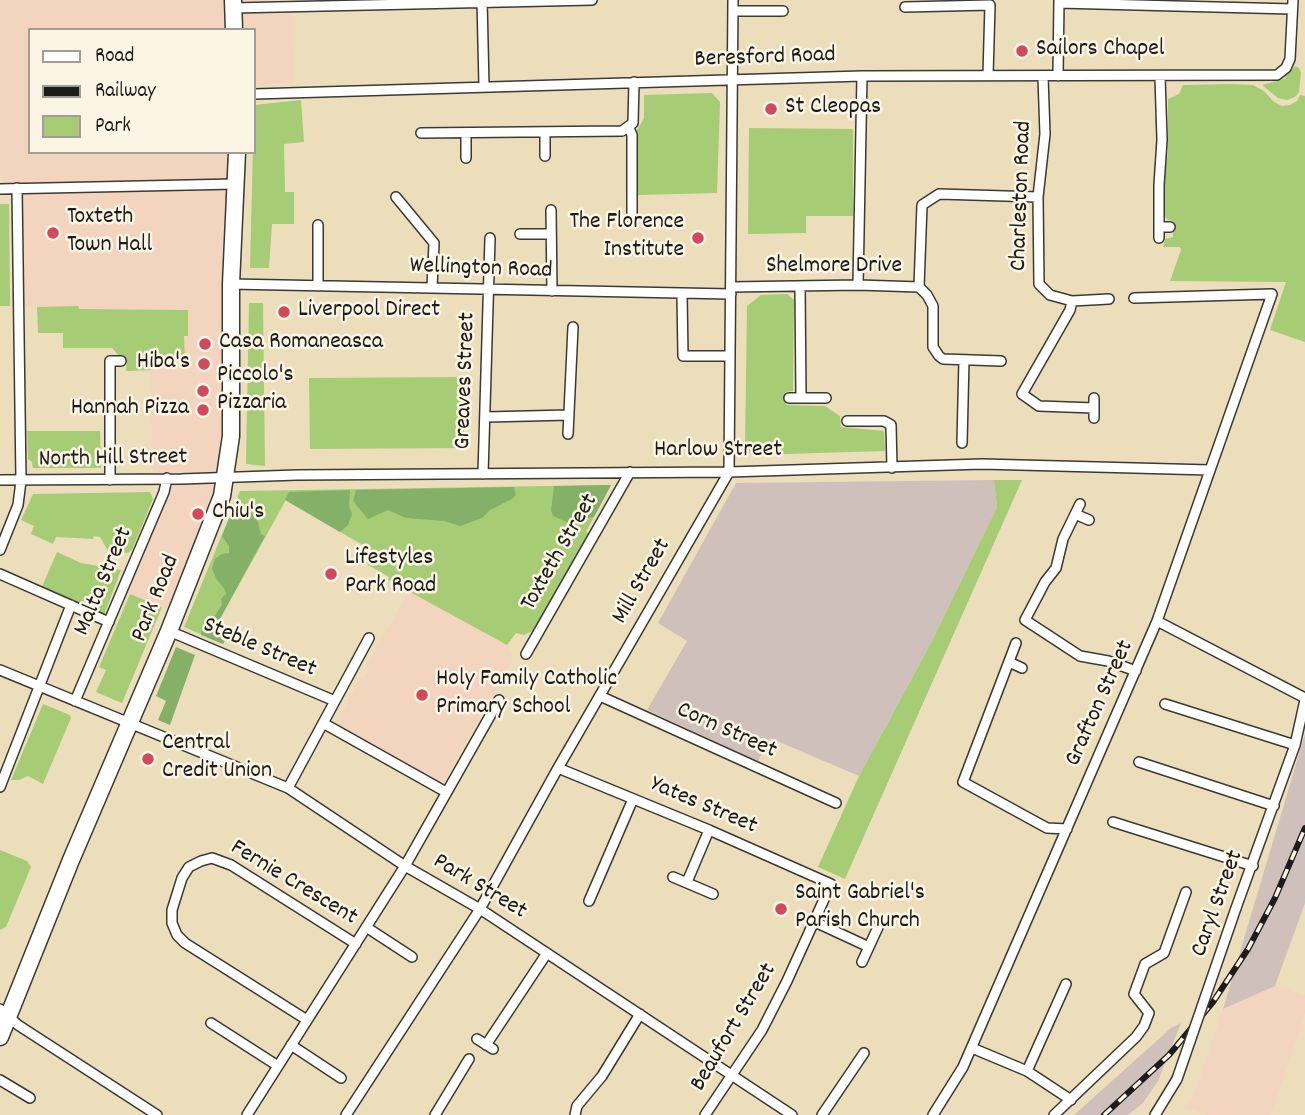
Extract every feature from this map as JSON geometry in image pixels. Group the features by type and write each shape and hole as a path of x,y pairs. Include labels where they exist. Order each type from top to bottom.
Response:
{"highway":[{"path":"233,4 234,28"},
{"name":"Park Road","path":"0,1037 4,1012 131,724 213,520 226,477 231,436 231,284 237,154"}],"street":[{"path":"233,4 592,0"},
{"name":"Mill Street","path":"346,1115 480,909 729,472 733,0"},
{"path":"482,1 484,86"},
{"path":"1058,76 1059,1 1292,5"},
{"path":"905,7 990,5 988,75"},
{"name":"Beresford Road","path":"256,94 862,76 1277,75 1286,68 1290,59 1292,5"},
{"path":"734,11 783,11"},
{"path":"858,285 862,76"},
{"path":"1159,238 1162,140 1160,76"},
{"name":"Charleston Road","path":"1043,77 1045,134 1038,197 1040,284 1051,295 1072,301 1108,299"},
{"path":"421,134 432,128 466,133 622,131 629,128 635,115 634,82"},
{"path":"629,128 632,135 632,220"},
{"path":"545,132 545,156"},
{"path":"466,133 466,159"},
{"path":"0,189 235,184"},
{"path":"0,550 18,505 21,481 17,188"},
{"path":"919,287 922,205 939,194 1038,197"},
{"path":"396,197 434,243 432,288"},
{"path":"551,211 552,291"},
{"path":"318,225 318,285"},
{"path":"1159,227 1170,227"},
{"path":"520,234 551,234"},
{"name":"Greaves Street","path":"483,474 490,237"},
{"name":"Wellington Road","path":"231,284 682,294 731,291"},
{"name":"Shelmore Drive","path":"731,291 858,285 919,287 933,306 935,352 943,359 1001,361"},
{"path":"800,287 801,397"},
{"path":"682,294 682,356 730,356"},
{"name":"Grafton Street","path":"933,1115 972,1048 1157,621 1272,295 1134,298"},
{"path":"1072,301 1070,310 1023,394 1039,406 1094,408"},
{"path":"568,434 573,327"},
{"path":"962,443 964,359"},
{"path":"110,480 110,361 121,360"},
{"path":"789,398 826,398"},
{"path":"486,417 569,415"},
{"path":"847,421 884,421 891,425 892,468"},
{"name":"Harlow Street","path":"226,477 729,472 982,464 1210,470"},
{"name":"Toxteth Street","path":"526,654 630,472"},
{"name":"North Hill Street","path":"0,480 226,477"},
{"name":"Malta Street","path":"75,701 164,492 167,478"},
{"path":"1080,505 1063,539 1056,568 1045,582 1025,620 1080,656 1108,661 1136,671"},
{"path":"1075,514 1088,520"},
{"path":"0,574 109,622"},
{"path":"0,787 71,605"},
{"path":"1157,621 1305,699"},
{"name":"Steble Street","path":"169,631 335,701"},
{"path":"288,788 369,638"},
{"path":"1016,643 963,782 1047,828 1067,829"},
{"path":"1009,662 1022,668"},
{"name":"Park Street","path":"0,670 288,788 405,866 480,909 792,1115"},
{"name":"Corn Street","path":"600,696 836,803"},
{"name":"Caryl Street","path":"1154,1115 1177,1079 1295,745 1305,699"},
{"path":"247,1115 405,866 499,700"},
{"path":"1166,704 1295,745"},
{"path":"323,723 446,792"},
{"path":"1139,762 1274,806"},
{"name":"Yates Street","path":"558,768 831,884"},
{"path":"589,901 633,799"},
{"path":"1112,822 1253,866"},
{"path":"687,882 709,830"},
{"name":"Fernie Crescent","path":"307,1020 177,935 172,923 172,910 182,878 189,867 212,858 231,865 356,944"},
{"path":"673,877 713,894"},
{"name":"Beaufort Street","path":"705,1115 762,1030 831,884"},
{"path":"1054,1115 1136,1037 1144,1026 1149,1013 1134,994 1145,964 1164,953 1186,892"},
{"path":"815,922 869,947"},
{"path":"862,962 879,925"},
{"path":"366,927 412,957"},
{"path":"477,1039 490,1047 547,953"},
{"path":"1027,1070 1066,984"},
{"path":"4,1012 18,1025 157,1115"},
{"path":"575,1115 577,1106 602,1076 640,1014"},
{"path":"211,1023 278,1066"},
{"path":"291,1045 341,1078"},
{"path":"972,1048 1027,1070 1071,1100"},
{"path":"822,1115 864,1053"},
{"path":"435,1115 469,1059"},
{"path":"0,1080 30,1098"}],"shaded area":[{"path":"0,0 283,0 292,11 293,84 256,85 256,28 28,28 28,154 229,154 230,206 225,211 220,413 223,417 219,465 214,495 167,609 127,592 167,495 152,468 151,360 184,360 188,311 79,310 78,306 23,307 21,203 0,176"},
{"path":"994,480 997,507 931,643 859,776 770,738 758,761 647,710 687,641 658,623 736,483"},
{"name":"Holy Family Catholic Primary School","path":"409,591 507,645 513,660 442,783 338,725 341,719 339,718 361,678 365,678 369,670 367,665"},
{"path":"1305,734 1305,903 1275,986 1223,1009"},
{"path":"1275,986 1305,995 1305,1013 1271,1115 1209,1115 1184,1107 1193,1098 1223,1009"},
{"path":"1181,1023 1158,1081 1143,1103 1128,1115 1074,1115 1171,1028"}],"green space":[{"path":"1295,66 1301,73 1299,92 1295,97 1287,100 1278,98 1262,85 1284,79"},
{"path":"1183,85 1253,85 1282,106 1297,101 1300,95 1305,96 1305,342 1270,330 1286,282 1170,281 1181,250 1180,247 1163,247 1165,239 1173,237 1173,221 1164,215 1168,99 1179,94"},
{"path":"712,93 720,102 717,193 638,195 636,132 644,118 644,95"},
{"path":"301,100 304,142 284,144 285,192 294,192 294,224 272,224 269,268 250,268 256,105"},
{"path":"749,128 853,129 853,216 806,216 806,233 748,234"},
{"path":"0,204 9,204 10,306 0,306"},
{"path":"787,294 794,300 793,391 785,392 786,405 825,406 840,416 841,427 884,431 885,451 753,455 745,449 747,306 761,295"},
{"path":"249,303 263,303 265,466 246,464"},
{"path":"78,306 79,309 188,310 188,336 184,336 185,361 152,360 152,370 126,371 127,359 122,359 112,348 63,348 63,333 38,333 37,307"},
{"path":"464,377 464,448 310,449 309,378"},
{"path":"27,431 100,431 101,468 33,468 28,459"},
{"path":"994,480 1022,480 845,879 818,867 859,776 931,643 997,507"},
{"path":"611,485 586,532 589,533 533,631 524,635 516,633 507,645 388,580 389,577 368,565 373,551 287,498 215,628 228,635 223,644 184,627 240,491"},
{"path":"611,485 594,517 577,519 571,524 553,516 551,510 554,486"},
{"path":"514,487 516,495 512,499 490,510 482,518 460,526 444,521 406,518 388,510 368,519 353,501 356,490"},
{"path":"350,490 349,506 352,514 348,525 340,532 285,500 289,492"},
{"path":"150,492 153,499 132,550 128,553 108,551 100,537 94,536 93,539 56,537 53,544 31,534 34,526 21,520 33,494"},
{"path":"233,509 249,510 258,522 261,534 265,536 215,628 228,635 223,644 201,635 202,626 214,617 222,605 221,599 226,594 212,569 215,559 229,553 229,546 222,536"},
{"path":"57,552 81,563 121,570 104,615 41,589"},
{"path":"130,594 162,607 122,703 96,692 106,670 99,667"},
{"path":"176,647 195,655 170,725 158,720 166,701 156,696"},
{"path":"43,704 70,715 71,718 43,784 28,776 11,780"},
{"path":"0,850 27,861 31,867 6,927 0,930"}],"railway":[{"path":"1104,1115 1169,1055 1213,1002 1248,949 1275,898 1305,828"}],"place":[{"name":"Sailors Chapel","path":"1022,51"},
{"name":"St Cleopas","path":"771,109"},
{"name":"Toxteth Town Hall","path":"53,233"},
{"name":"The Florence Institute","path":"698,238"},
{"name":"Liverpool Direct","path":"284,312"},
{"name":"Casa Romaneasca","path":"205,344"},
{"name":"Hiba's","path":"204,364"},
{"name":"Piccolo's Pizzaria","path":"203,391"},
{"name":"Hannah Pizza","path":"203,410"},
{"name":"Chiu's","path":"198,514"},
{"name":"Lifestyles Park Road","path":"331,574"},
{"name":"Holy Family Catholic Primary School","path":"422,695"},
{"name":"Central Credit Union","path":"148,759"},
{"name":"Saint Gabriel's Parish Church","path":"781,909"}]}
